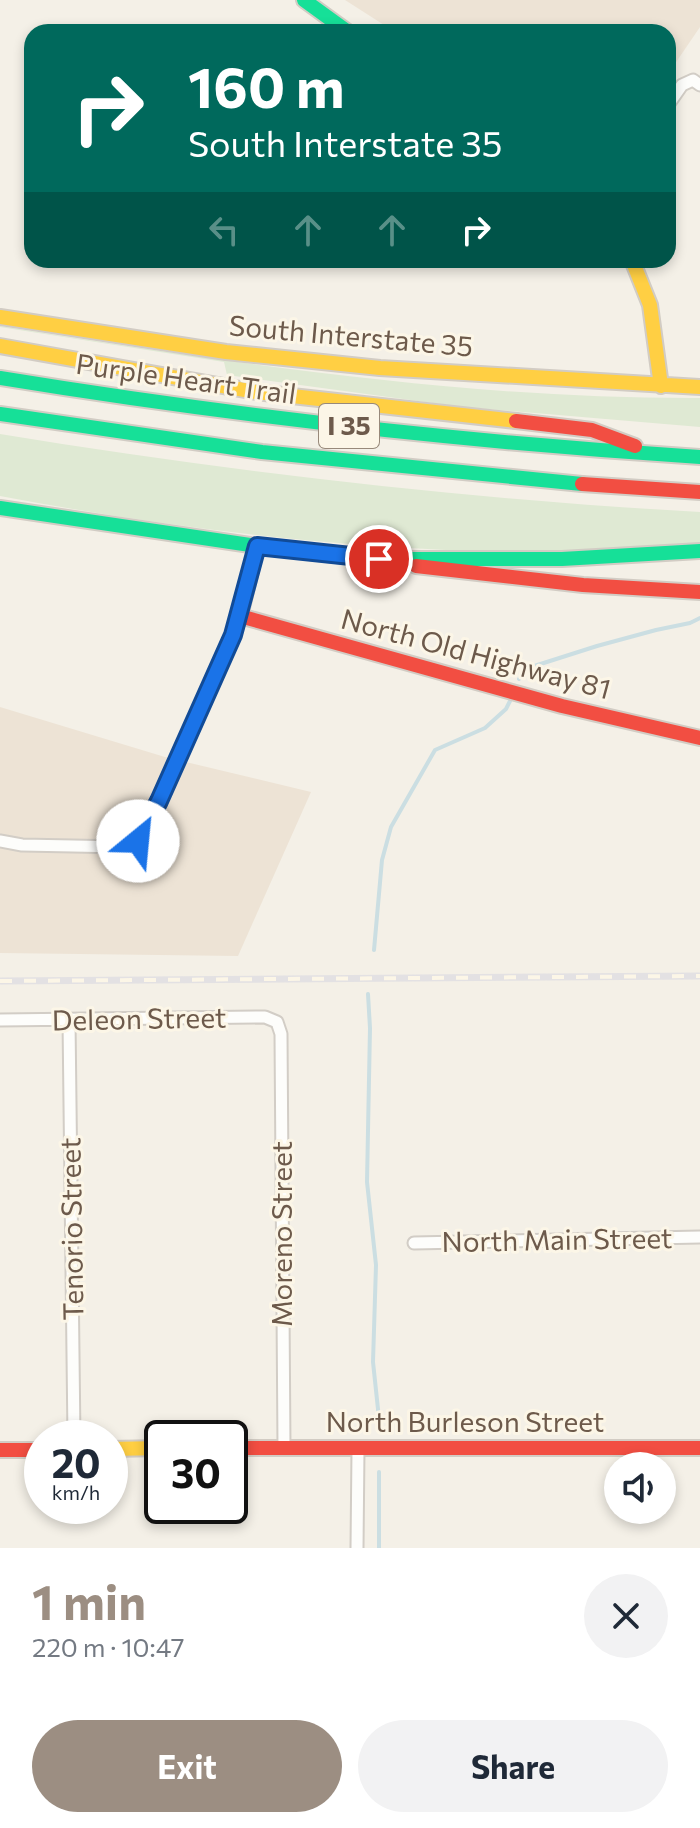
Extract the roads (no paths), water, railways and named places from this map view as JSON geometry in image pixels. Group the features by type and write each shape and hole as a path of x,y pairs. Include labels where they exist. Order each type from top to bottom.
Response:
{"main road":[{"path":"308,1 338,24"},
{"path":"635,268 655,325 661,386"},
{"name":"South Interstate 35","path":"0,317 226,352 380,368 700,387"},
{"path":"0,346 256,392 592,430 662,455"},
{"name":"Purple Heart Trail","path":"0,378 180,406 380,430 700,457"},
{"name":"I 35","path":"0,414 207,445 357,463 476,476 700,492"},
{"path":"0,508 435,569 583,585 700,592"},
{"path":"240,616 257,546"},
{"path":"379,559 562,559 700,551"},
{"name":"North Old Highway 81","path":"240,616 508,692 635,725 700,738"},
{"name":"North Burleson Street","path":"248,1448 700,1448"},
{"path":"0,1450 24,1450"}],"street":[{"path":"676,94 682,85 693,80 700,85"},
{"path":"0,841 22,845 124,847 138,841 147,829 197,719 240,616"},
{"name":"Deleon Street","path":"0,1020 265,1017 277,1022"},
{"name":"Tenorio Street","path":"69,1020 74,1420"},
{"name":"Moreno Street","path":"277,1022 281,1034 284,1447"},
{"name":"North Main Street","path":"414,1243 700,1237"},
{"path":"357,1548 358,1450"}],"waterway":[{"path":"519,679 528,668 700,618"},
{"path":"374,950 382,860 391,827 435,750 485,728 506,709 510,701"},
{"path":"368,994 367,1182 376,1265 373,1362 380,1428"},
{"path":"379,1472 379,1548"}],"railway":[{"path":"0,981 700,976"}]}
